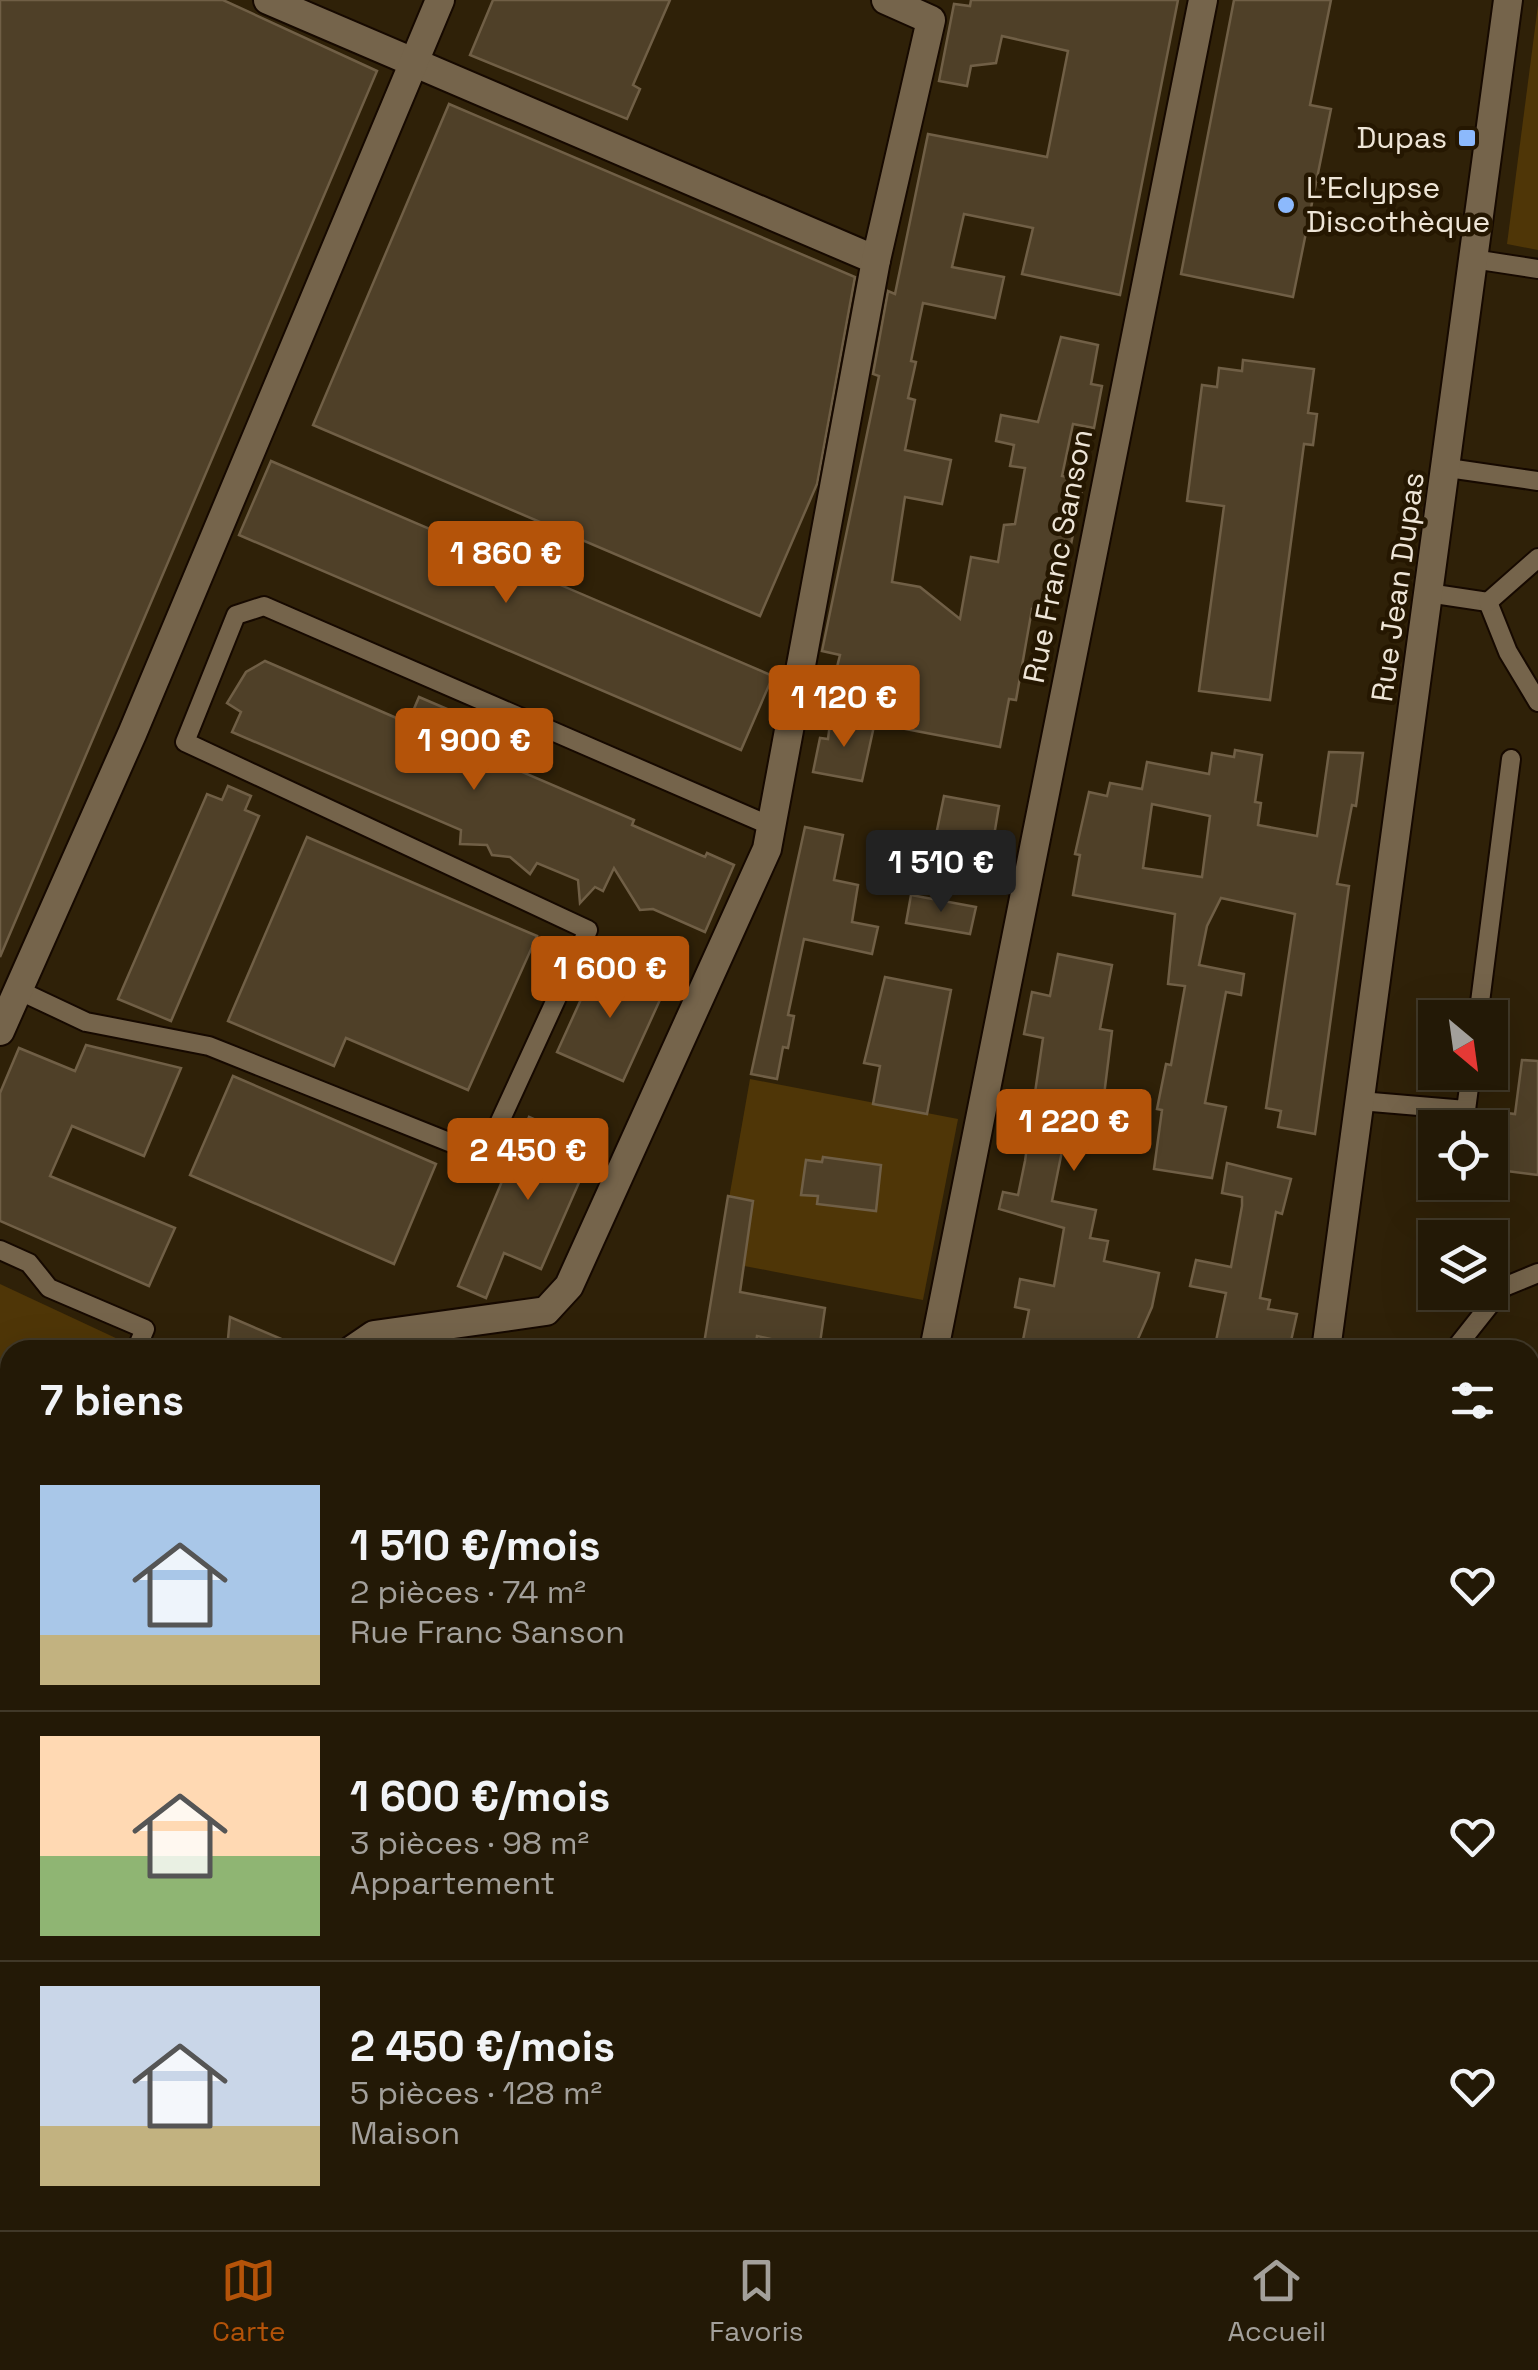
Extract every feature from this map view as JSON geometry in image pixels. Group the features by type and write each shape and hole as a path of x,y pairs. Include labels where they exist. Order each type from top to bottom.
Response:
{"street":[{"path":"268,0 876,260"},
{"path":"0,1031 132,734 440,0"},
{"path":"367,1340 374,1335 546,1311 570,1286 767,849 876,260 931,20 886,0"},
{"name":"Rue Franc Sanson","path":"936,1340 1203,0"},
{"name":"Rue Jean Dupas","path":"1327,1340 1448,468 1508,0"}],"lane":[{"path":"1473,259 1538,269"},
{"path":"1448,468 1538,481"},
{"path":"1428,593 1488,602 1538,558"},
{"path":"1488,602 1508,652 1538,702"},
{"path":"18,990 86,1022 208,1046 484,1156 588,930 185,742 236,615 264,606 771,826"},
{"path":"1480,1000 1510,759"},
{"path":"1360,1101 1466,1110 1468,1090"},
{"path":"0,1250 29,1263 48,1288 145,1330 140,1340"},
{"path":"1462,1340 1504,1287 1538,1272"}],"shaded area":[{"path":"1538,5 1538,250 1507,244"},
{"path":"750,1079 958,1119 923,1300 718,1261"},
{"path":"0,1284 120,1340 0,1340"}],"building":[{"path":"0,0 223,0 377,71 0,957"},
{"path":"493,0 670,0 633,85 640,89 627,119 470,55"},
{"path":"971,0 1178,0 1120,295 1022,274 1033,228 964,214 952,267 1004,277 995,318 923,303 911,361 916,362 908,398 915,400 905,450 951,460 942,504 905,497 892,582 920,587 960,619 971,557 998,562 1004,525 1015,524 1025,468 1010,466 1014,445 996,441 1001,415 1038,422 1061,337 1098,345 1091,384 1102,386 1094,428 1073,424 1062,476 1084,480 1066,569 1056,567 1046,612 1032,609 1016,700 1009,699 1000,747 895,727 905,681 837,667 840,655 822,651 879,376 873,374 888,291 895,294 928,134 1047,157 1068,51 1002,36 996,63 971,66 967,86 939,81 954,4 970,6"},
{"path":"1234,0 1331,0 1310,105 1331,109 1293,297 1181,274"},
{"path":"449,104 855,277 817,484 760,616 313,425"},
{"path":"1243,360 1314,369 1308,413 1317,414 1313,445 1304,444 1270,700 1199,691 1224,506 1187,501 1202,385 1217,387 1219,368 1242,371"},
{"path":"271,461 773,676 741,750 239,535"},
{"path":"265,661 408,723 419,697 454,712 443,738 634,820 632,825 705,857 707,853 734,865 705,932 653,909 640,910 614,868 603,891 595,887 580,903 578,880 537,863 530,874 510,857 492,855 487,845 460,844 461,830 232,732 241,712 227,703 246,672"},
{"path":"831,716 874,726 862,781 813,772 820,738 828,739"},
{"path":"1235,750 1262,755 1255,802 1261,803 1258,825 1317,836 1329,752 1363,753 1356,806 1352,805 1337,884 1349,886 1315,1134 1278,1127 1281,1111 1266,1108 1295,914 1221,898 1207,926 1199,965 1244,974 1241,995 1226,992 1205,1103 1226,1107 1212,1178 1154,1169 1162,1110 1157,1109 1166,1064 1171,1065 1185,986 1168,984 1175,914 1073,895 1080,855 1075,854 1089,792 1107,796 1110,783 1142,789 1147,762 1209,774 1212,753 1234,757","holes":["1152,804 1210,816 1202,877 1143,868"]},
{"path":"228,786 251,796 245,810 259,816 171,1021 118,999 207,794 222,800"},
{"path":"944,796 999,806 994,836 985,835 983,850 935,840"},
{"path":"805,827 843,835 834,880 858,885 852,922 878,927 872,954 804,939 788,1015 794,1016 788,1048 783,1047 777,1079 751,1074"},
{"path":"307,837 537,936 468,1090 346,1038 334,1066 228,1021"},
{"path":"911,895 976,907 970,934 906,923"},
{"path":"1058,954 1112,965 1100,1029 1112,1031 1097,1152 1063,1146 1052,1201 1096,1210 1090,1238 1108,1241 1104,1261 1159,1273 1152,1307 1137,1340 1023,1340 1029,1310 1015,1307 1020,1279 1054,1286 1064,1228 999,1209 1003,1192 1018,1195 1025,1161 1043,1038 1024,1034 1032,992 1050,996"},
{"path":"598,962 664,991 623,1081 557,1052"},
{"path":"885,977 951,990 927,1114 873,1104 880,1066 864,1063"},
{"path":"86,1045 181,1068 144,1156 72,1126 50,1176 175,1228 149,1286 0,1221 0,1093 19,1048 75,1071"},
{"path":"1522,1060 1538,1061 1538,1175 1508,1171 1508,1113 1515,1114"},
{"path":"233,1076 436,1164 394,1264 190,1175"},
{"path":"529,1117 595,1146 541,1269 504,1253 486,1298 458,1286"},
{"path":"823,1157 881,1165 876,1211 817,1204 818,1196 801,1195 806,1160 822,1162"},
{"path":"1227,1163 1291,1179 1282,1214 1276,1212 1260,1298 1270,1300 1268,1309 1297,1314 1291,1340 1216,1340 1226,1293 1190,1286 1196,1260 1231,1267 1242,1197 1222,1193"},
{"path":"728,1196 753,1201 740,1292 825,1308 820,1340 757,1336 756,1340 705,1340"},
{"path":"230,1317 284,1340 228,1340"}],"place":[{"name":"Dupas","path":"1467,138"},
{"name":"L'Eclypse Discothèque","path":"1286,205"}]}
